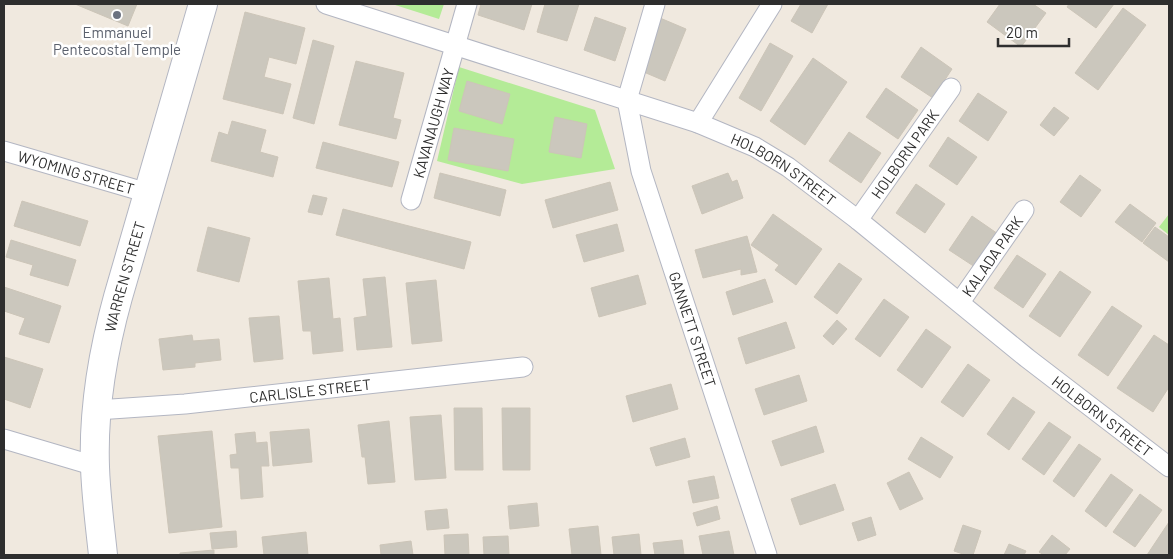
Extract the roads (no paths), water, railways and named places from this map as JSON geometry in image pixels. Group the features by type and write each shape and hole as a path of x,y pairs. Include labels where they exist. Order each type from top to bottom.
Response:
{"main road":[{"name":"WARREN STREET","path":"103,555 95,466 97,410 105,354 114,313 203,4"}],"street":[{"name":"HOLBORN STREET","path":"326,4 698,123 755,147 788,166 858,220 1027,358 1169,467"},
{"name":"KAVANAUGH WAY","path":"412,200 467,4"},
{"path":"627,100 655,4"},
{"path":"698,123 772,4"},
{"name":"HOLBORN PARK","path":"858,220 951,88"},
{"name":"GANNETT STREET","path":"627,100 641,171 767,555"},
{"name":"WYOMING STREET","path":"4,152 148,193"},
{"name":"KALADA PARK","path":"960,302 1024,210"},
{"name":"CARLISLE STREET","path":"97,410 185,404 523,367"},
{"path":"4,439 95,466"}],"place":[{"name":"Emmanuel Pentecostal Temple","path":"117,15"}]}
